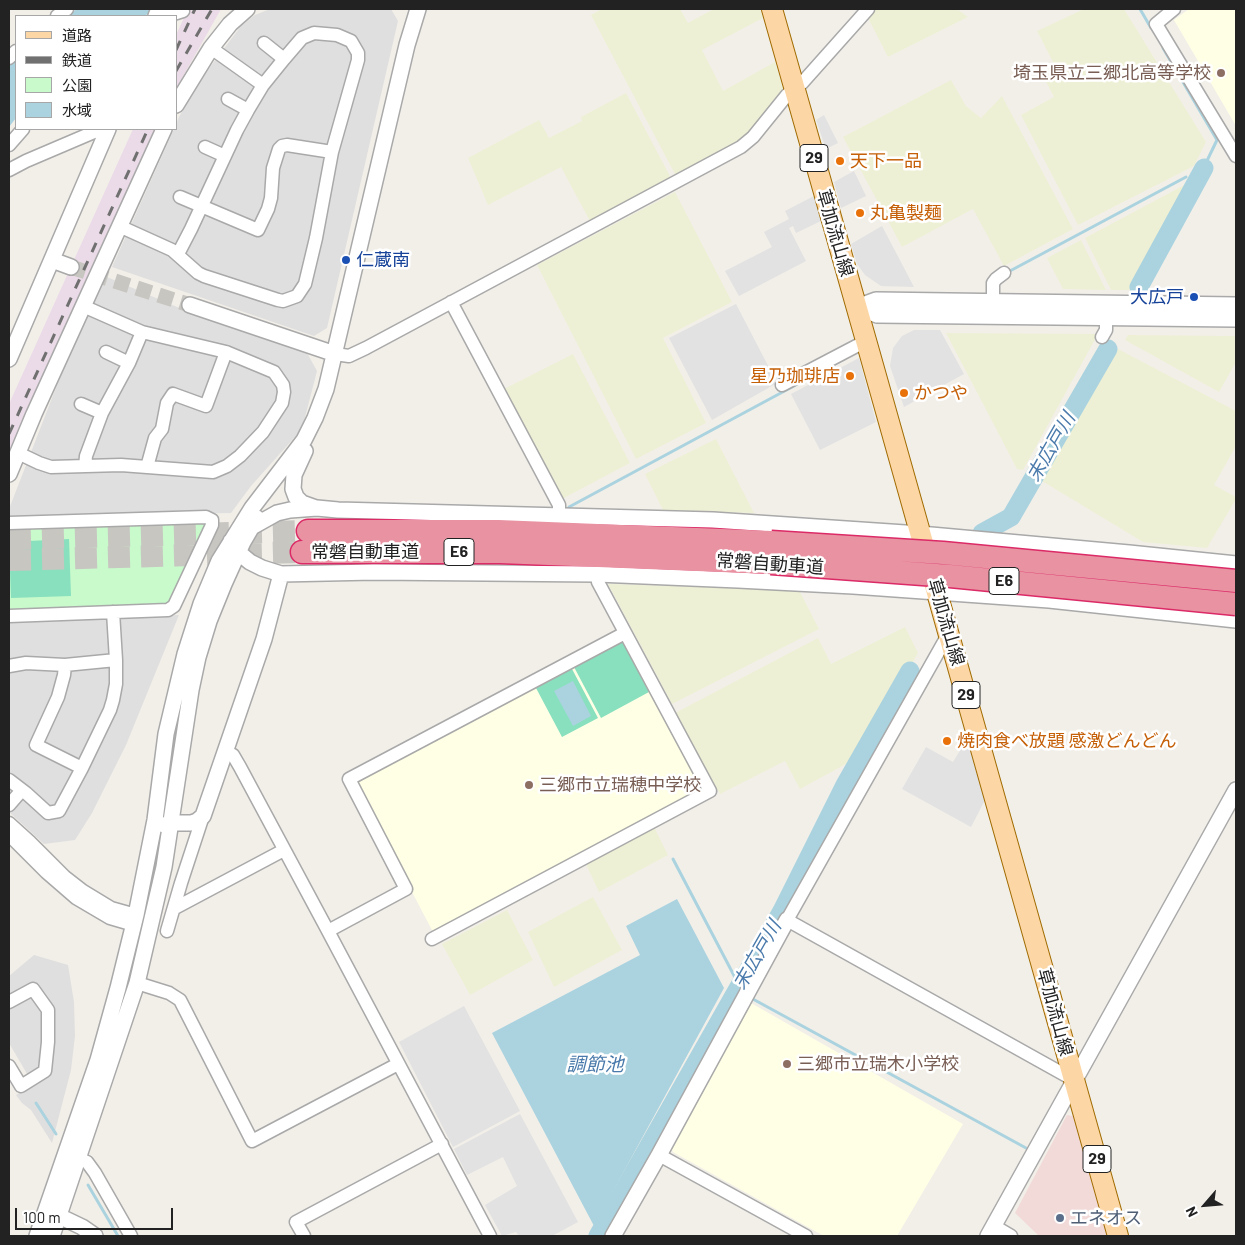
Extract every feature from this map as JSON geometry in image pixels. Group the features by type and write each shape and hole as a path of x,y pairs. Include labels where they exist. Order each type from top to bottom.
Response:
{"highway":[{"name":"常磐自動車道","path":"305,541 498,531 694,537 771,552 970,578 1236,604"},
{"name":"常磐自動車道","path":"771,552 943,553 1236,581"}],"main road":[{"name":"草加流山線","path":"772,9 920,534 946,593 948,633 1118,1236"}],"street":[{"path":"178,102 211,48 230,24 247,9"},
{"path":"52,1236 137,983 164,867 191,690 198,657 235,546 252,508 304,440 326,389 401,70 418,9"},
{"path":"190,304 335,354 349,356 720,160 740,147 753,137 787,95 802,83 868,9"},
{"path":"1174,9 1156,24 1236,156"},
{"path":"160,13 183,11"},
{"path":"119,226 178,254 198,273 204,276 278,300 296,296 305,284 316,238 332,152 358,60 358,53 351,41 325,33 314,33 302,38 284,59 263,85 248,110 201,206 192,229 178,254"},
{"path":"264,43 284,59"},
{"path":"211,48 263,85"},
{"path":"228,99 248,110"},
{"path":"9,145 22,130"},
{"path":"9,170 26,161 103,130"},
{"path":"9,359 15,327 52,260 107,130"},
{"path":"9,474 164,130"},
{"path":"180,197 258,230 271,198 273,168 279,149 287,144 332,152"},
{"path":"205,147 225,156"},
{"path":"52,260 71,267"},
{"path":"993,301 993,283 1004,273"},
{"path":"857,308 876,300 1236,305"},
{"path":"452,302 559,505 559,515"},
{"path":"18,453 39,464 52,467 147,467 213,472 233,462 263,432 282,403 283,385 274,372 226,352 142,332 83,306"},
{"path":"857,308 877,315 1236,319"},
{"path":"1102,337 1106,330 1106,318"},
{"path":"85,466 86,456 102,413 129,363 142,332"},
{"path":"782,385 866,341"},
{"path":"106,352 129,363"},
{"path":"147,467 155,438 162,429 167,403 173,394 206,406 226,352"},
{"path":"37,1236 98,1060 118,988 135,920 155,820 166,734 179,673 201,604 219,561 252,527 317,431 326,407 326,389"},
{"path":"81,404 102,413"},
{"path":"305,451 294,475 293,489 296,497 302,503 317,508"},
{"path":"252,527 277,513 317,508 713,520 960,537 1236,564"},
{"path":"9,523 206,517 212,520 212,525 174,606 168,610 9,616"},
{"path":"853,586 856,530"},
{"path":"946,593 960,537"},
{"path":"235,546 250,562 282,574 374,572 597,574 853,586 1049,600 1236,620"},
{"path":"167,931 202,816 264,639 282,574"},
{"path":"432,939 710,791 598,582 597,574"},
{"path":"9,780 48,813 59,811 82,768 114,700 116,660 113,612"},
{"path":"328,931 406,889 349,779 625,633"},
{"path":"613,1236 948,633"},
{"path":"9,666 26,663 65,665 116,660"},
{"path":"65,665 58,697 36,745 82,768"},
{"path":"225,751 233,756 490,1236"},
{"path":"9,805 22,790"},
{"path":"1011,1236 991,1231 1236,790"},
{"path":"142,887 153,866 162,828 165,824 191,823 197,821 202,816"},
{"path":"9,823 49,862 83,891 135,920"},
{"path":"9,835 46,872 76,898 110,918 135,920"},
{"path":"174,908 284,850"},
{"path":"788,920 1074,1081"},
{"path":"137,983 169,993 180,1000 252,1141 398,1064"},
{"path":"9,1002 33,988 48,1010 48,1042 44,1071 21,1086 9,1066"},
{"path":"304,1236 296,1222 442,1144"},
{"path":"659,1155 806,1236"},
{"path":"78,1158 87,1162 95,1173 131,1236"},
{"path":"59,1216 82,1227 95,1236"}],"shaded area":[{"path":"188,9 221,9 178,85 178,31"},
{"path":"270,9 391,9 398,21 327,328 314,336 112,267 174,130 178,130 179,117 201,79 241,26 255,15"},
{"path":"602,9 680,9 688,23 714,9 760,9 763,18 702,50 723,91 775,62 783,88 778,99 750,132 738,142 676,176 591,15"},
{"path":"874,9 957,9 968,17 888,57 867,16"},
{"path":"1084,9 1124,9 1206,142 1194,166 1078,225 1021,115 1054,97 1041,72 1054,64 1037,31"},
{"name":"埼玉県立三郷北高等学校","path":"1189,9 1236,9 1236,126 1174,20"},
{"path":"951,80 966,106 981,118 1002,96 1073,229 1004,266 973,209 902,247 843,137"},
{"path":"626,93 672,180 591,223 561,167 488,205 468,158 539,120 549,138 582,121 581,117"},
{"path":"824,115 838,143 826,149 816,120"},
{"path":"133,130 157,130 9,453 9,404"},
{"path":"854,171 866,196 841,208 834,182"},
{"path":"1190,182 1129,290 1111,290 1085,238"},
{"path":"675,192 732,302 663,338 706,423 636,459 537,265"},
{"path":"814,196 821,221 796,233 793,226 789,228 806,261 739,296 725,271 772,247 764,232 789,219 785,211"},
{"path":"882,226 914,287 881,286 865,275 857,264 851,244"},
{"path":"1081,240 1106,290 1063,289 1047,258"},
{"path":"107,277 177,307 306,351 317,371 302,429 251,486 231,513 100,515 9,520 9,509 64,367"},
{"path":"736,304 777,383 712,420 669,338"},
{"path":"914,330 940,330 964,374 904,407 890,366 893,348 902,336"},
{"path":"946,333 1098,334 1023,470 1017,469"},
{"path":"1128,335 1236,336 1236,362 1219,392 1125,340"},
{"path":"1118,349 1236,411 1236,446 1214,485 1236,497 1236,499 1207,548 1143,542 1042,481"},
{"path":"573,354 630,463 562,499 504,389"},
{"path":"859,358 876,422 820,450 791,394"},
{"path":"716,439 754,513 663,510 645,474"},
{"path":"608,584 799,590 819,629 672,704"},
{"path":"179,615 126,745 92,813 75,840 44,844 9,812 9,622"},
{"path":"905,627 918,653 857,758 800,789 785,761 720,794 675,713 818,638 831,664"},
{"name":"三郷市立瑞穂中学校","path":"620,640 624,642 702,784 699,791 437,932 432,930 356,786 357,780"},
{"path":"969,736 985,800 971,827 902,789 926,747 953,762"},
{"path":"654,827 668,855 599,892 585,862"},
{"path":"593,897 622,950 554,987 528,932"},
{"path":"507,910 533,960 470,995 442,944"},
{"path":"34,955 68,965 74,1002 75,1036 71,1070 52,1143 31,1110 16,1095 33,1084 9,1043 9,976"},
{"name":"三郷市立瑞木小学校","path":"751,1003 963,1124 897,1236 824,1236 673,1152 671,1146"},
{"path":"464,1006 520,1111 453,1147 399,1042"},
{"path":"520,1114 578,1222 552,1236 519,1236 516,1232 502,1236 485,1205 517,1186 503,1157 467,1175 454,1149"},
{"path":"1067,1115 1073,1116 1107,1236 1039,1236 1015,1213"}],"green space":[{"path":"204,522 207,526 171,602 166,605 9,612 9,529"},
{"path":"69,539 71,596 11,598 9,542"},
{"path":"622,641 649,692 601,718 574,667"},
{"path":"572,669 598,718 562,737 536,688"}],"water":[{"path":"77,9 162,9 146,15 68,15"},
{"path":"15,58 15,119 9,127 9,65"},
{"path":"573,681 591,716 573,726 554,691"},
{"name":"調節池","path":"677,899 724,988 594,1226 492,1033 640,955 626,926"}],"waterway":[{"path":"1140,9 1151,28"},
{"path":"1163,48 1217,140 1203,169"},
{"name":"末広戸川","path":"1139,287 1204,168"},
{"path":"1008,272 1186,177"},
{"name":"末広戸川","path":"982,533 1011,517 1108,349"},
{"path":"569,507 844,359"},
{"name":"末広戸川","path":"598,1236 782,911 845,785 910,671"},
{"path":"673,859 740,987"},
{"path":"751,998 1026,1148"},
{"path":"36,1103 56,1134"},
{"path":"88,1185 118,1236"}],"tunnel":[{"path":"71,267 190,305"},
{"path":"9,539 308,531"},
{"path":"9,560 302,552"}],"railway":[{"path":"178,46 195,9"},
{"path":"178,68 212,9"},
{"path":"9,434 148,130"}],"place":[{"name":"埼玉県立三郷北高等学校","path":"1221,73"},
{"name":"天下一品","path":"840,161"},
{"name":"丸亀製麺","path":"860,213"},
{"name":"仁蔵南","path":"346,260"},
{"name":"大広戸","path":"1194,297"},
{"name":"星乃珈琲店","path":"850,376"},
{"name":"かつや","path":"904,393"},
{"name":"焼肉食べ放題 感激どんどん","path":"947,741"},
{"name":"三郷市立瑞穂中学校","path":"529,785"},
{"name":"三郷市立瑞木小学校","path":"787,1064"},
{"name":"エネオス","path":"1060,1218"}]}
